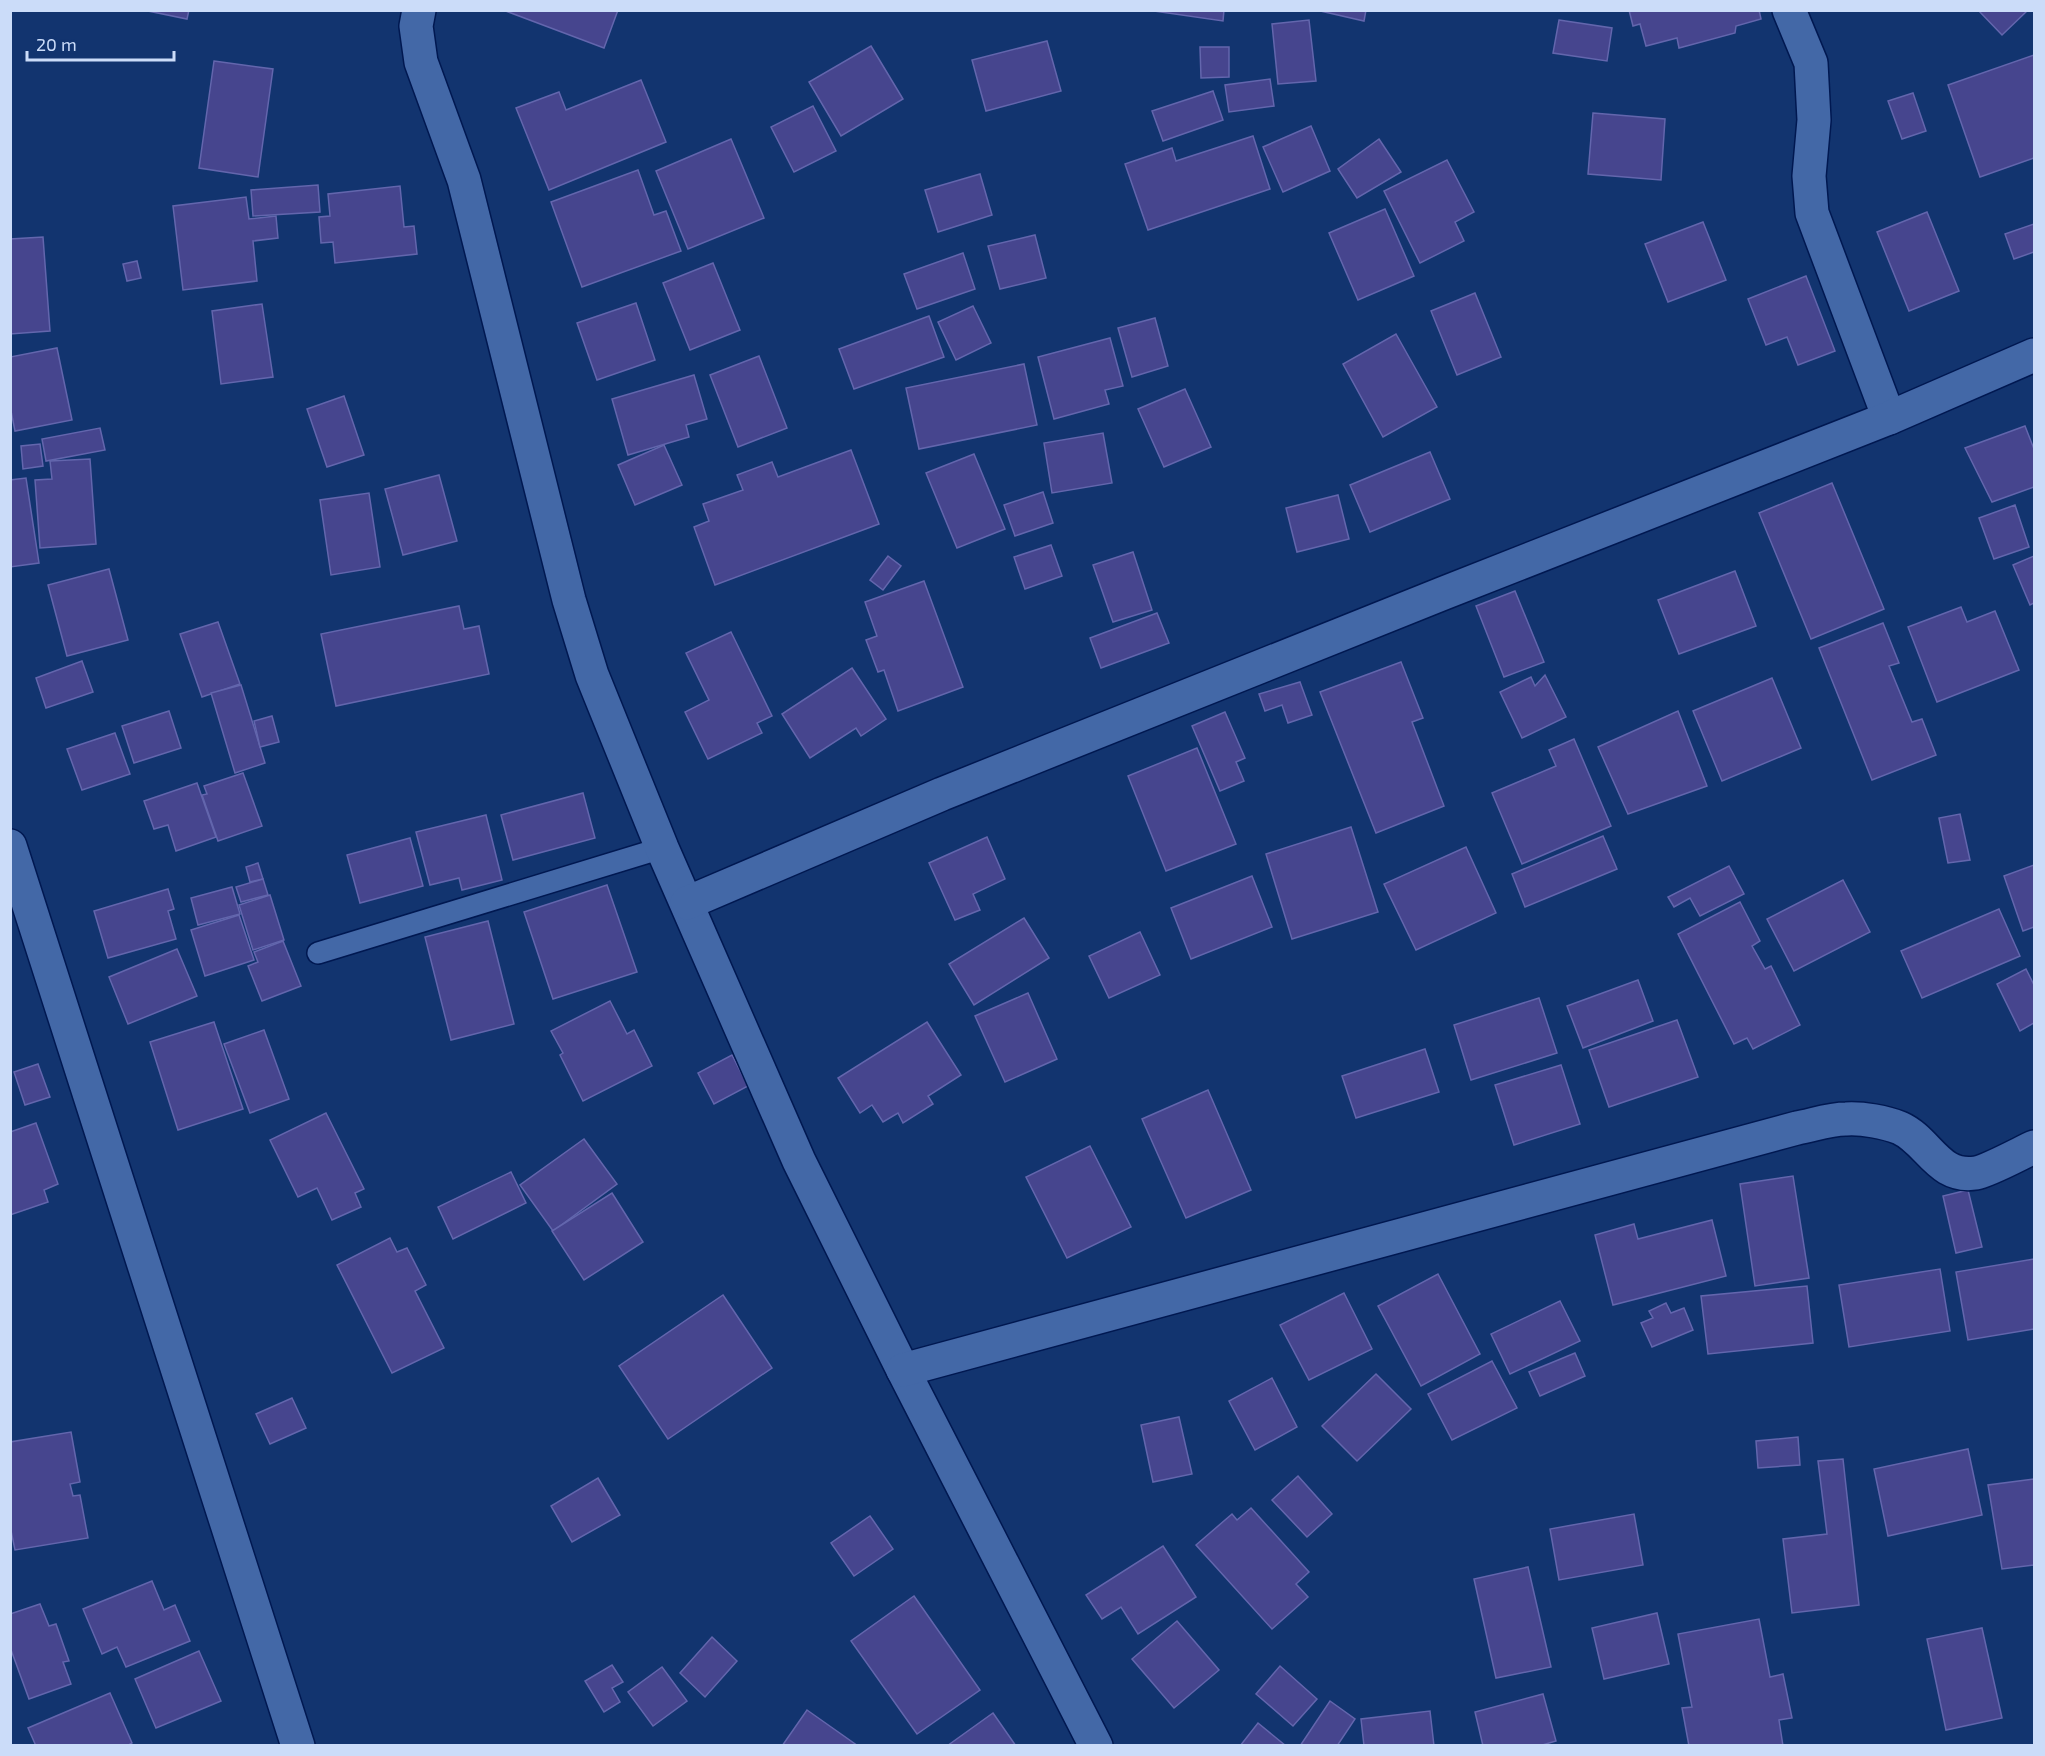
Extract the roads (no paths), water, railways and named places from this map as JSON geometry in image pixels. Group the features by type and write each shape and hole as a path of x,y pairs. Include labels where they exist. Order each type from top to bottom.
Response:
{"street":[{"path":"419,10 416,26 421,62 464,180 569,600 592,675 662,848 799,1161 903,1370 1096,1746"},
{"path":"1789,10 1811,63 1814,120 1809,176 1812,213 1889,418"},
{"path":"687,903 942,794 1455,588 1889,418 2034,355"},
{"path":"10,846 298,1746"},
{"path":"903,1370 1797,1128 1846,1119 1885,1123 1902,1129 1918,1140 1940,1164 1955,1172 1977,1173 2034,1147"}],"lane":[{"path":"318,953 662,848"}]}
